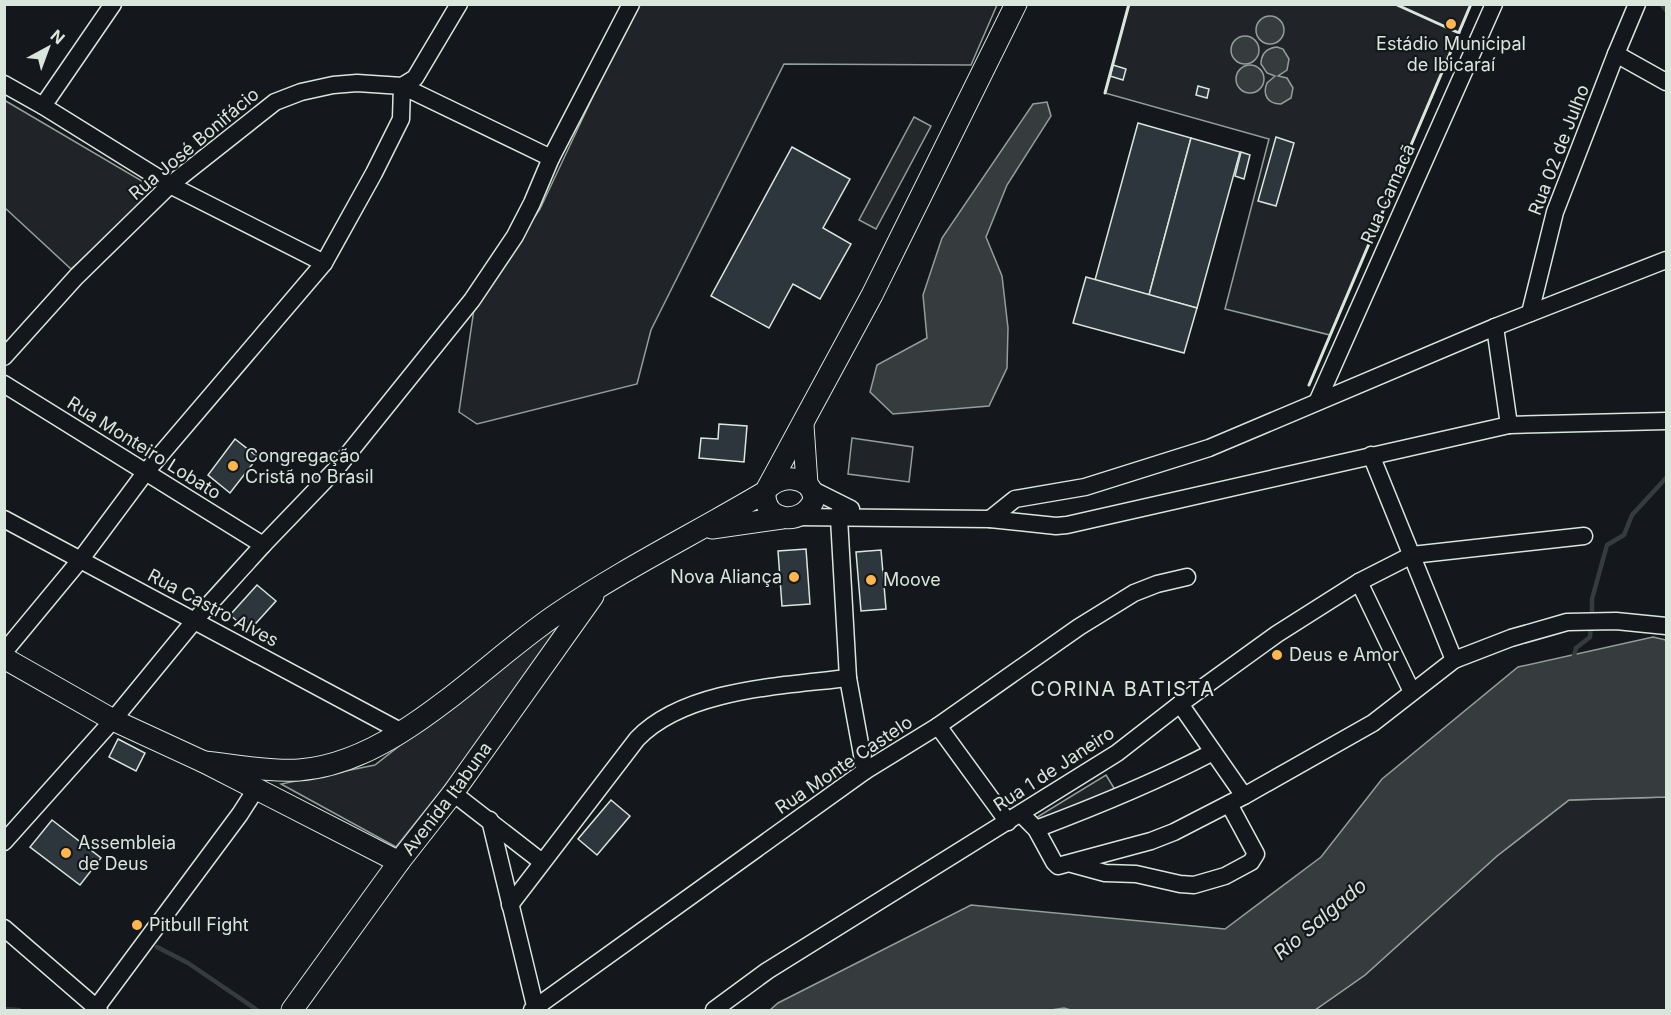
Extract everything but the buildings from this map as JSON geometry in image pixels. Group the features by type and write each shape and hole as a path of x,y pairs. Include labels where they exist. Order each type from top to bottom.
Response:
{"main road":[{"path":"789,517 772,513 768,508 767,490 872,295 1016,4"},
{"path":"699,530 804,513 814,499 809,487 803,425"},
{"path":"204,762 301,770 355,755 402,732 448,699 528,635 600,586 767,490 774,482 785,479 798,480 809,487"},
{"name":"Avenida Itabuna","path":"292,1011 399,862 453,793 600,586"},
{"path":"4,658 113,720 204,762 399,862"}],"street":[{"path":"43,106 113,4"},
{"path":"402,86 415,78 459,4"},
{"path":"4,842 113,720 195,620 336,470 472,300 516,236 551,158 631,4"},
{"name":"Rua Camacã","path":"1318,400 1494,4"},
{"name":"Rua 02 de Julho","path":"1530,313 1555,212 1637,4"},
{"path":"1616,54 1666,82"},
{"name":"Rua José Bonifácio","path":"8,345 170,186 275,102 302,92 333,85 357,83 402,86"},
{"path":"4,84 170,186 324,262"},
{"path":"402,86 551,158"},
{"path":"4,652 81,559 145,473 324,262 401,119 402,86"},
{"path":"990,519 1015,499 1085,487 1209,448 1495,327 1666,260"},
{"path":"1495,327 1509,424"},
{"name":"Rua Monteiro Lobato","path":"4,384 264,545"},
{"path":"789,517 840,511 868,517 990,519 1056,526 1067,525 1509,424 1666,421"},
{"path":"1371,455 1454,660"},
{"path":"809,487 840,511 848,678 865,771"},
{"name":"Rua Castro Alves","path":"4,519 402,732"},
{"path":"1412,555 1584,537"},
{"name":"Rua 1 de Janeiro","path":"714,1011 767,971 1117,753 1277,634 1359,582 1412,555"},
{"name":"Rua Monte Castelo","path":"534,1010 865,771 938,726 1111,606 1134,593 1157,584 1187,577"},
{"path":"1359,582 1412,692"},
{"path":"938,726 1015,818 1036,829 1056,865 1071,863 1151,842 1236,800 1357,733 1454,660 1542,628 1567,622 1645,623 1666,627"},
{"path":"510,905 637,739 650,726 669,715 703,701 761,689 848,678"},
{"path":"1071,863 1105,873 1136,874 1194,885 1226,876 1251,862 1256,854 1236,800 1214,752 1180,704"},
{"path":"1036,829 1116,799 1214,752"},
{"path":"4,928 98,1009 256,789"},
{"path":"453,793 542,862"},
{"path":"490,820 534,1010"}],"shaded area":[{"path":"636,5 997,5 971,65 784,64 651,330 637,384 477,424 459,412 474,309 540,209"},
{"path":"1129,5 1471,5 1330,335 1225,309 1269,139 1105,93"},
{"path":"4,100 159,191 71,269 5,208"},
{"path":"914,117 931,126 876,229 859,220"},
{"path":"852,438 913,447 909,482 848,474"},
{"path":"570,612 460,767 396,847 281,784 375,765"},
{"path":"1106,775 1117,793 1038,827 1034,819"},
{"path":"1666,797 1666,1010 1315,1010 1365,975 1497,856 1569,800"}],"water":[{"path":"1270,16 1280,20 1284,30 1280,40 1270,44 1260,40 1256,30 1260,20"},
{"path":"1245,36 1255,40 1259,50 1255,60 1245,64 1235,60 1231,50 1235,40"},
{"path":"1277,47 1283,49 1289,59 1287,70 1278,76 1287,78 1293,88 1291,98 1281,104 1267,98 1265,91 1267,83 1275,76 1267,73 1261,64 1265,52"},
{"path":"1250,65 1260,69 1264,79 1260,89 1250,93 1240,89 1236,79 1240,69"},
{"path":"1047,102 1051,116 1007,185 986,237 1002,276 1008,328 1007,368 989,406 893,414 870,392 877,365 927,338 923,295 942,238 1033,104"},
{"name":"Rio Salgado","path":"1653,637 1666,640 1666,797 1569,800 1497,856 1365,975 1315,1010 1071,1010 1064,1008 1051,1010 770,1010 778,1003 971,905 1225,929 1321,857 1382,779 1518,667"}],"waterway":[{"path":"1661,4 1666,10"},
{"path":"1592,617 1592,599 1607,545 1624,535 1632,515 1666,478"},
{"path":"1573,660 1576,648 1590,637 1591,625"},
{"path":"157,947 188,963 257,1010"},
{"path":"4,1009 19,1010"}],"wall":[{"path":"1105,93 1129,4"},
{"path":"1395,4 1459,33"},
{"path":"1309,385 1471,4"}],"place":[{"name":"Estádio Municipal de Ibicaraí","path":"1451,24"},
{"name":"Congregação Cristã no Brasil","path":"233,466"},
{"name":"Nova Aliança","path":"794,577"},
{"name":"Moove","path":"871,580"},
{"name":"Deus e Amor","path":"1277,655"},
{"name":"Assembleia de Deus","path":"66,853"},
{"name":"Pitbull Fight","path":"137,925"}],"district":[{"name":"CORINA BATISTA","path":"1123,689"}]}
